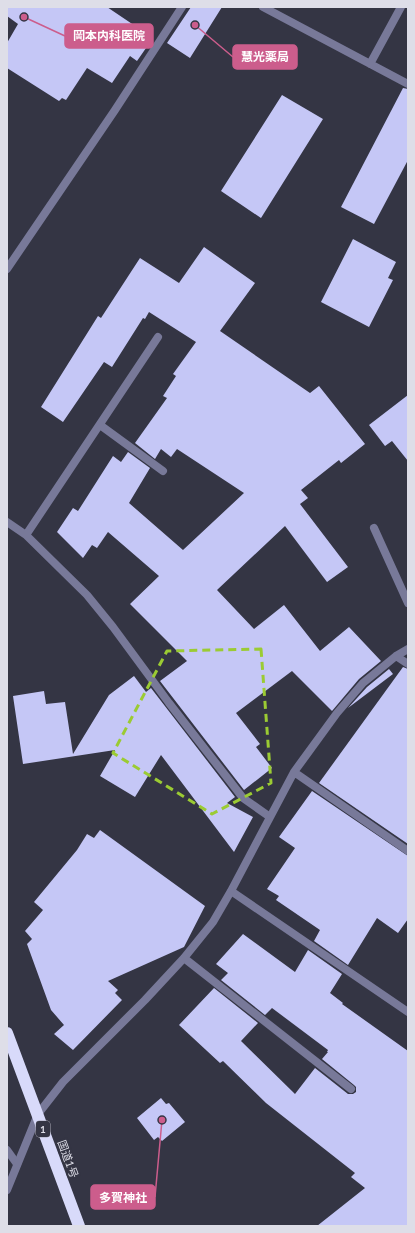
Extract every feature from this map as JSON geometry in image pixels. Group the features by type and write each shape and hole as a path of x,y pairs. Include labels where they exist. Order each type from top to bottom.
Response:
{"highway":[{"name":"国道1号","path":"7,1033 79,1226"}],"street":[{"path":"7,269 115,110 182,7"},
{"path":"263,7 408,84"},
{"path":"370,64 401,7"},
{"path":"26,535 158,337"},
{"path":"100,425 163,471"},
{"path":"7,522 26,535 68,575 113,627 168,703 243,798 270,817"},
{"path":"374,528 408,603"},
{"path":"7,1190 38,1114 63,1082 145,1000 184,958 213,922 294,772 336,713 363,683 396,656 408,650"},
{"path":"396,656 408,664"},
{"path":"294,772 408,851"},
{"path":"231,891 408,1012"},
{"path":"184,958 351,1089"},
{"path":"7,1150 17,1164"}],"highlighted area":[{"path":"261,649 271,783 212,814 113,753 167,651"}],"building":[{"path":"7,7 107,7 153,38 137,61 130,56 112,83 87,68 66,100 62,98 59,101 7,68 7,43 18,24 7,16"},
{"path":"191,7 222,7 190,58 167,43"},
{"path":"403,88 408,89 408,160 374,224 341,207"},
{"path":"282,95 323,119 261,218 221,191"},
{"path":"353,239 396,262 388,278 393,280 369,327 321,302"},
{"path":"204,247 255,283 220,331 310,393 319,386 365,444 341,463 339,460 301,490 308,498 300,504 348,567 327,582 285,526 217,590 254,629 284,605 320,651 349,627 381,661 359,679 332,711 292,671 236,713 260,744 256,747 272,768 244,790 160,681 187,661 130,604 159,576 108,532 97,548 92,545 83,558 57,532 73,508 78,511 113,456 121,462 128,452 150,468 129,503 183,550 244,493 177,449 171,457 161,449 155,459 135,443 167,398 163,396 176,376 173,374 196,342 149,312 145,319 143,318 112,367 104,362 63,422 41,407 98,316 101,318 140,258 179,283"},
{"path":"408,395 408,461 392,441 385,446 369,425"},
{"path":"403,667 408,669 408,844 319,783"},
{"path":"389,669 393,674 348,708 367,687"},
{"path":"134,676 146,692 151,688 235,797 227,803 253,817 234,852 161,755 135,797 100,776 115,750 23,764 13,696 44,691 46,704 65,702 73,754 109,695"},
{"path":"312,791 408,856 408,919 398,933 377,918 348,965 314,941 320,930 276,900 279,896 267,889 295,848 279,837"},
{"path":"100,830 205,906 184,947 108,981 118,990 115,993 122,1000 73,1050 54,1034 64,1025 51,1010 27,944 32,939 25,931 43,910 34,902 77,850 87,834 94,838"},
{"path":"243,934 295,972 308,950 342,974 330,993 343,1003 342,1004 408,1051 408,1226 317,1226 365,1188 351,1177 355,1173 266,1103 223,1061 220,1063 179,1025 214,988 258,1023 241,1041 295,1094 315,1068 348,1094 353,1094 356,1092 356,1087 354,1085 322,1059 328,1050 272,1008 265,1015 221,980 228,973 216,964"},
{"path":"161,1098 166,1104 169,1103 185,1122 162,1141 158,1137 154,1140 137,1118"}],"place":[{"name":"岡本内科医院","path":"24,17"},
{"name":"慧光薬局","path":"195,25"},
{"name":"多賀神社","path":"162,1120"}]}
